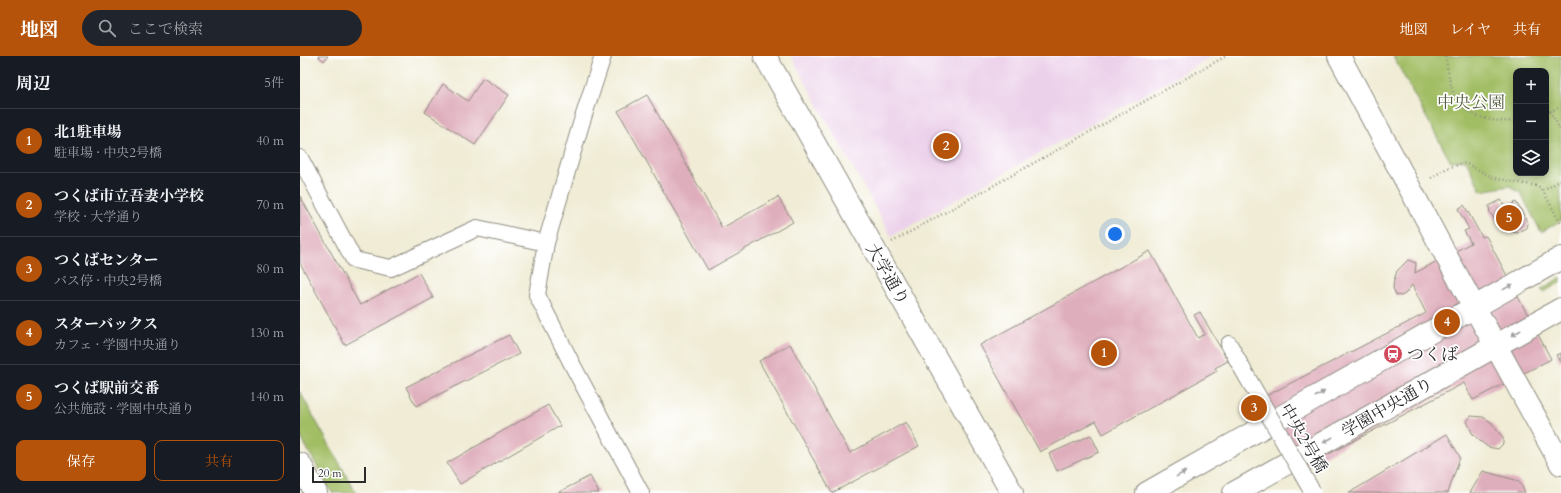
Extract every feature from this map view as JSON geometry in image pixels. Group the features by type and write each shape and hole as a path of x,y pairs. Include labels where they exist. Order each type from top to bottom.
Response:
{"main road":[{"name":"大学通り","path":"765,56 1012,493"},
{"path":"1339,56 1561,464"},
{"path":"1147,493 1474,306 1561,258"},
{"name":"学園中央通り","path":"1234,493 1561,309"},
{"path":"300,464 316,493"}],"street":[{"path":"603,56 581,124 546,243 537,295 641,493"},
{"path":"300,158 354,260 391,268 477,228 546,243"},
{"name":"中央2号橋","path":"1229,344 1313,493"}],"path":[{"path":"890,243 1226,56"},
{"path":"1445,56 1453,93 1461,105 1477,116 1491,121 1513,121"},
{"path":"1561,106 1550,111 1561,131"},
{"path":"1431,178 1447,168 1465,163 1494,178 1537,186 1543,191 1561,224"},
{"path":"1543,191 1561,180"}],"shaded area":[{"path":"791,56 1213,56 891,236"}],"green space":[{"name":"中央公園","path":"1393,56 1561,56 1561,221 1541,232 1521,194 1510,186 1481,191 1466,160 1450,161"},
{"path":"1561,277 1561,282 1544,292 1541,290"},
{"path":"300,392 356,493 332,493 300,436"}],"building":[{"path":"318,56 328,56 324,61"},
{"path":"483,78 509,95 475,145 425,112 443,84 468,101"},
{"path":"647,95 722,228 778,197 793,222 708,270 618,111"},
{"path":"300,196 360,305 419,273 433,298 345,345 300,263"},
{"path":"1501,200 1506,208 1516,202 1528,223 1527,228 1517,233 1505,230 1497,222 1490,213 1489,206"},
{"path":"1464,205 1482,237 1486,236 1551,359 1473,400 1464,383 1300,469 1262,398 1426,313 1412,285 1405,294 1401,296 1396,295 1393,288 1397,271 1408,260 1416,263 1415,273 1471,243 1464,231 1469,229 1458,209"},
{"path":"1150,251 1198,338 1205,334 1194,315 1200,312 1228,361 1215,368 1217,371 1103,434 1096,421 1040,452 980,345"},
{"path":"509,335 519,354 416,406 406,387"},
{"path":"790,344 850,453 906,422 919,446 832,493 759,361"},
{"path":"1561,353 1561,364 1556,355"},
{"path":"548,405 560,426 460,484 447,463"},
{"path":"1471,416 1483,417 1491,422 1503,438 1503,444 1498,449 1488,447 1472,433 1467,421"},
{"path":"1447,434 1460,457 1448,493 1349,493"},
{"path":"1091,435 1099,452 1057,471 1049,454"},
{"path":"1483,471 1519,481 1525,493 1470,493"},
{"path":"590,476 599,493 557,493"}],"place":[{"name":"つくば市立吾妻小学校","path":"946,146"},
{"name":"つくば駅前交番","path":"1509,218"},
{"name":"スターバックス","path":"1447,322"},
{"name":"北1駐車場","path":"1104,353"},
{"name":"つくば","path":"1393,354"},
{"name":"つくばセンター","path":"1254,408"}]}
